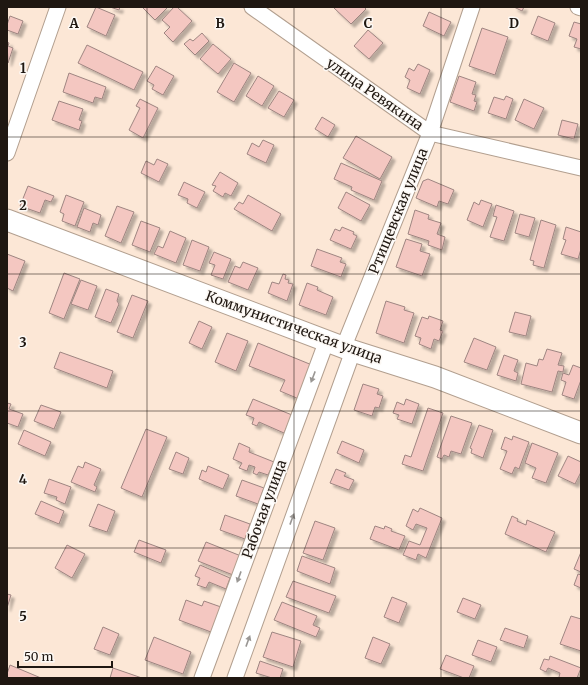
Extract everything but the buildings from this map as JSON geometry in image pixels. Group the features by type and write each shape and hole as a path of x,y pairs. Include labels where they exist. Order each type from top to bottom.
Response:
{"street":[{"path":"7,153 58,7"},
{"name":"улица Ревякина","path":"252,7 430,133 581,168"},
{"name":"Ртищевская улица","path":"341,346 430,133 472,7"},
{"name":"Коммунистическая улица","path":"7,220 341,346 435,378 581,433"},
{"path":"235,678 341,346"},
{"name":"Рабочая улица","path":"202,678 341,346"}]}
